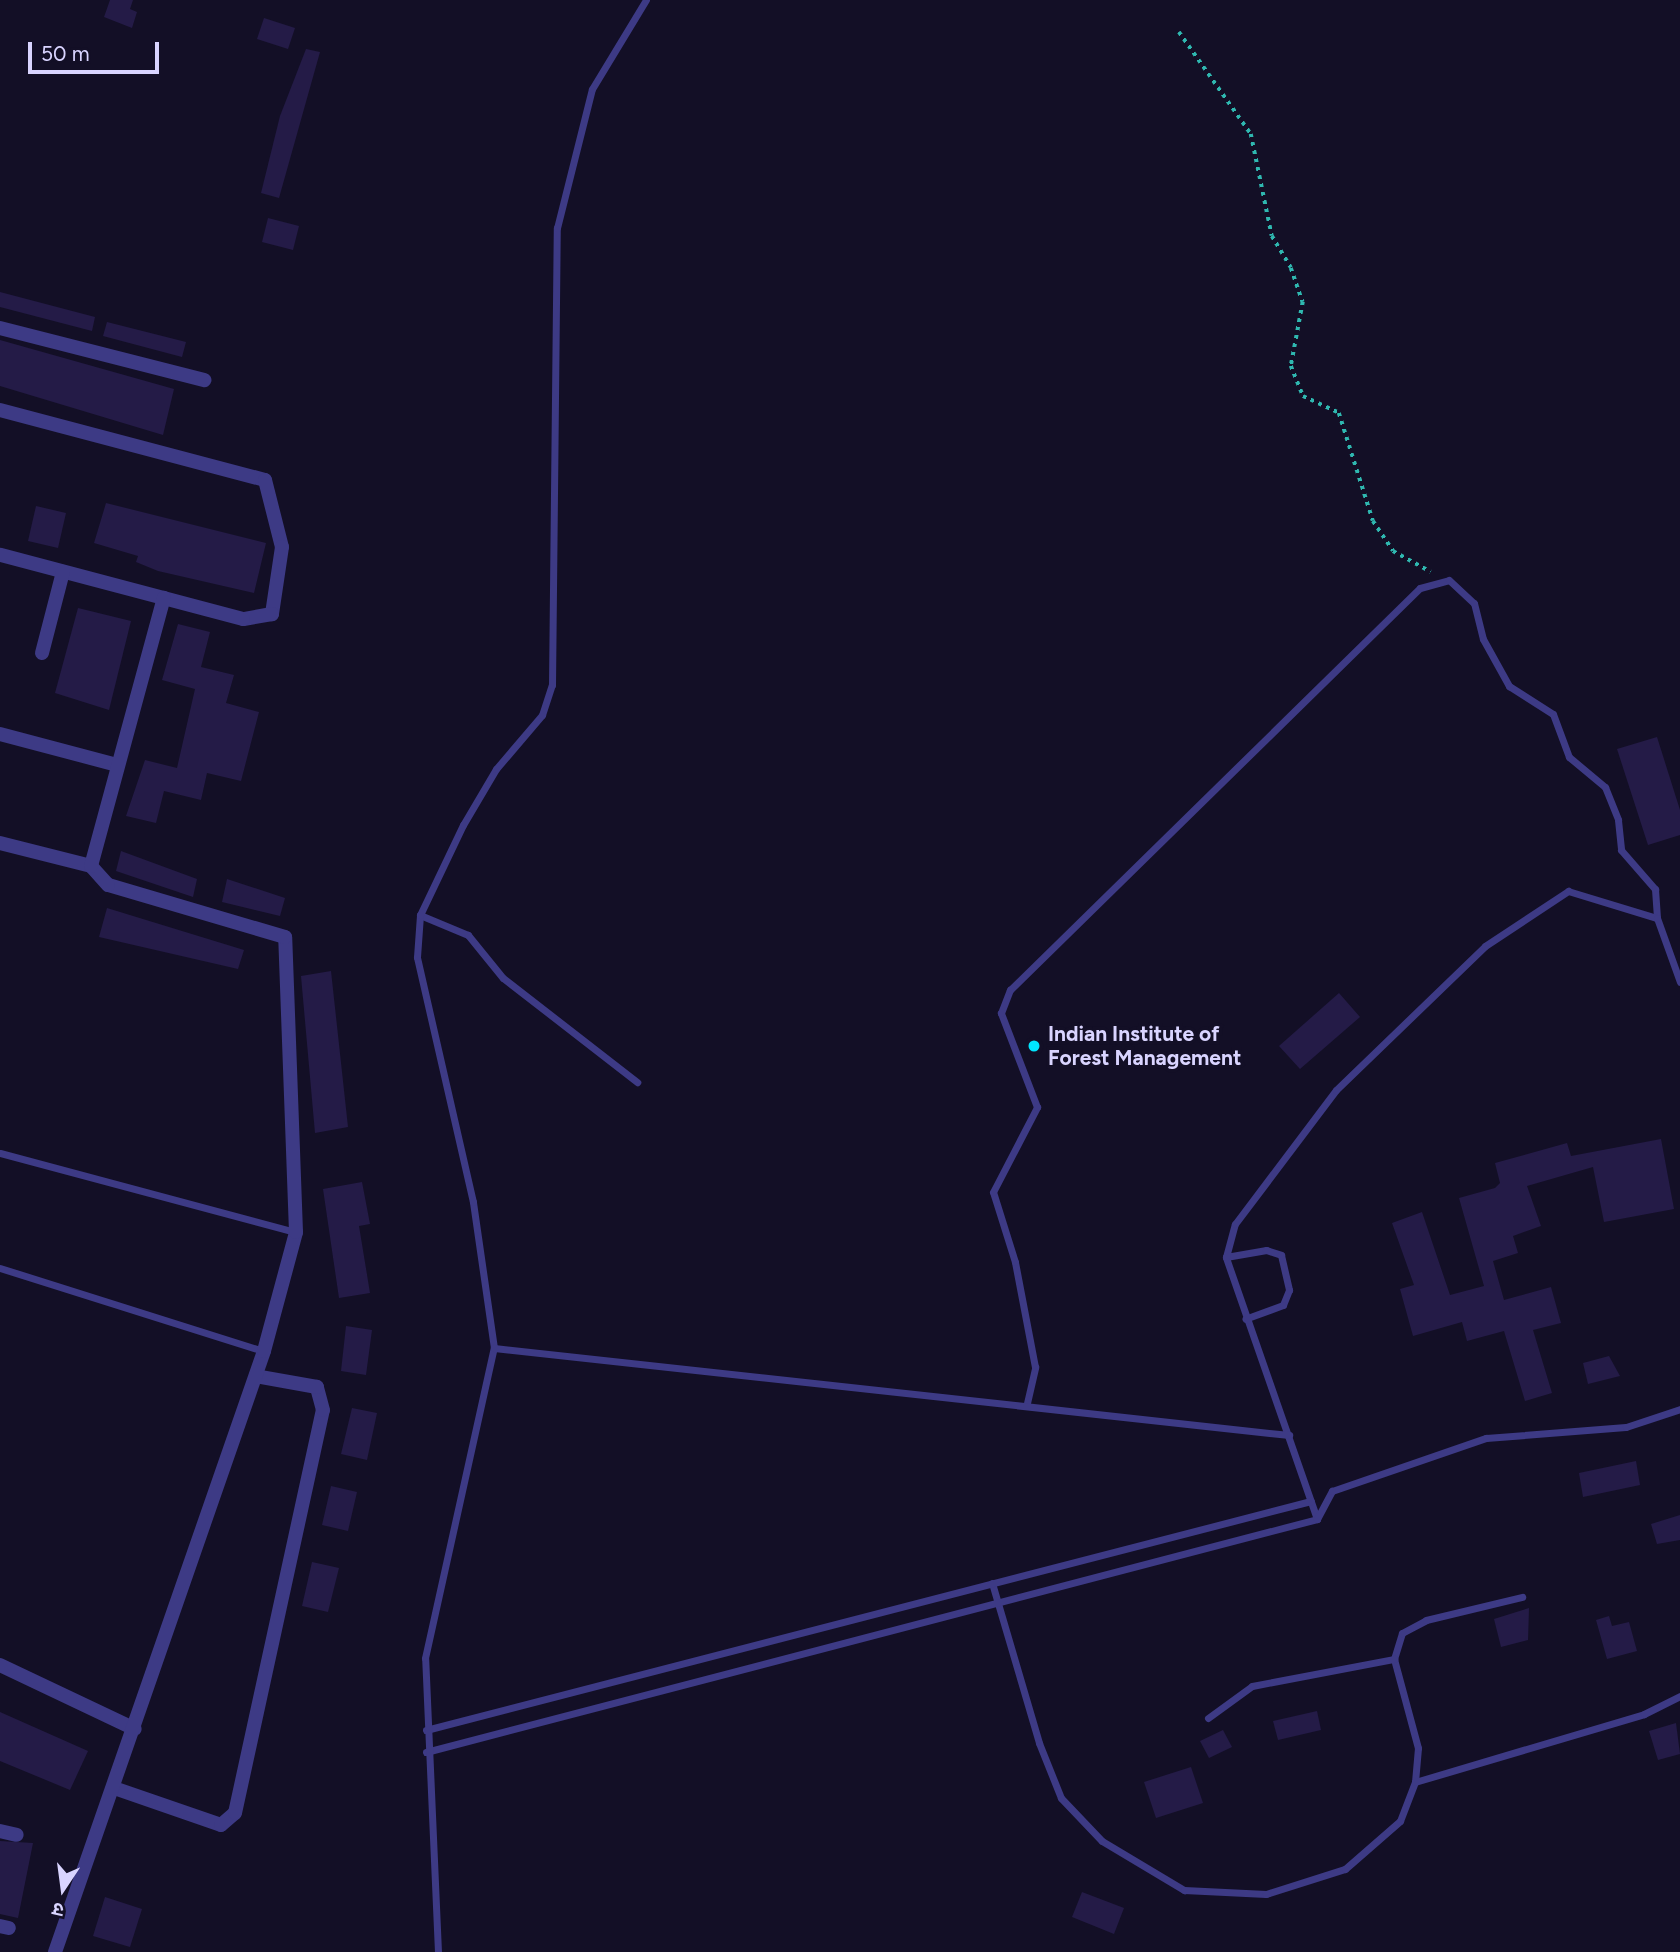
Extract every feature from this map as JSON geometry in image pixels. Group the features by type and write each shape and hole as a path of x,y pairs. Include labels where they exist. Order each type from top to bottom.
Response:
{"street":[{"path":"0,328 204,380"},
{"path":"0,410 265,480 282,547 272,614 243,619 0,555"},
{"path":"42,653 64,572"},
{"path":"92,866 164,598"},
{"path":"0,734 117,765"},
{"path":"0,843 92,866 108,885 285,937 296,1232 256,1376 55,1952"},
{"path":"114,1788 221,1825 235,1813 323,1410 317,1387 256,1376"},
{"path":"0,1665 135,1729"},
{"path":"0,1831 17,1835"}],"lane":[{"path":"438,1952 426,1752 425,1658 495,1348 473,1202 417,957 420,915 463,825 496,769 542,715 552,685 557,228 592,89 646,0"},
{"path":"1027,1404 1035,1367 1015,1262 993,1192 1037,1107 1001,1013 1010,990 1420,588 1449,580 1474,603 1483,639 1509,686 1553,714 1569,757 1605,787 1618,820 1621,850 1655,889 1657,918 1680,982"},
{"path":"1317,1519 1289,1435 1245,1319 1226,1257 1235,1224 1336,1090 1485,946 1568,891 1657,918"},
{"path":"420,915 468,935 503,978 637,1082"},
{"path":"0,1153 296,1232"},
{"path":"1226,1257 1266,1250 1281,1255 1290,1290 1283,1305 1245,1319"},
{"path":"0,1268 264,1351"},
{"path":"495,1348 1027,1404 1289,1435"},
{"path":"426,1752 995,1601 1317,1519 1332,1491 1486,1438 1626,1427 1680,1409"},
{"path":"426,1730 1311,1501"},
{"path":"992,1583 995,1601 1061,1798 1102,1840 1184,1891 1266,1894 1345,1869 1399,1821 1415,1782 1418,1748 1394,1660 1402,1633 1426,1620 1522,1597"},
{"path":"1208,1718 1252,1686 1394,1660"},
{"path":"1415,1782 1644,1714 1680,1696"}],"path":[{"path":"1179,32 1251,134 1272,236 1291,268 1303,302 1291,366 1303,396 1339,413 1373,521 1393,551 1449,580"}],"building":[{"path":"110,0 133,0 130,9 137,12 132,28 104,17"},
{"path":"264,18 295,28 288,49 257,39"},
{"path":"306,49 320,52 279,198 261,193 280,116"},
{"path":"268,218 299,226 293,250 262,242"},
{"path":"0,292 95,317 92,331 0,307"},
{"path":"107,322 186,342 182,357 103,336"},
{"path":"0,340 174,389 163,435 0,386"},
{"path":"106,503 266,543 254,593 158,571 136,562 138,556 94,543"},
{"path":"36,506 66,513 58,548 28,541"},
{"path":"78,608 131,621 109,710 55,693"},
{"path":"178,624 210,632 201,667 234,675 226,703 259,712 241,781 207,773 201,800 164,791 156,823 126,816 145,760 177,768 195,689 162,680"},
{"path":"1657,737 1680,810 1680,835 1648,845 1617,749"},
{"path":"121,851 197,879 193,897 116,871"},
{"path":"227,879 285,898 280,916 222,902"},
{"path":"107,908 244,950 238,969 99,937"},
{"path":"331,971 348,1127 315,1133 301,976"},
{"path":"1339,993 1360,1017 1300,1069 1279,1046"},
{"path":"1661,1139 1674,1209 1604,1222 1593,1167 1527,1186 1541,1226 1513,1236 1518,1253 1493,1261 1504,1300 1551,1287 1561,1323 1533,1330 1552,1393 1525,1401 1504,1331 1467,1341 1462,1322 1413,1336 1400,1289 1414,1285 1392,1223 1422,1212 1450,1295 1484,1286 1459,1198 1495,1188 1500,1183 1495,1163 1567,1143 1571,1156"},
{"path":"362,1182 370,1224 359,1226 370,1293 339,1298 323,1189"},
{"path":"346,1326 372,1330 366,1375 341,1371"},
{"path":"1609,1356 1620,1376 1588,1384 1583,1363"},
{"path":"352,1408 377,1413 367,1460 341,1454"},
{"path":"1636,1461 1640,1485 1583,1497 1579,1473"},
{"path":"331,1486 357,1492 348,1531 322,1525"},
{"path":"1680,1515 1680,1540 1657,1544 1651,1524"},
{"path":"312,1562 339,1568 328,1612 302,1606"},
{"path":"1529,1608 1528,1640 1501,1647 1494,1619"},
{"path":"1609,1616 1612,1626 1629,1622 1637,1651 1607,1659 1596,1620"},
{"path":"1317,1711 1321,1730 1278,1740 1273,1721"},
{"path":"0,1712 88,1751 70,1790 0,1761"},
{"path":"1676,1723 1680,1754 1658,1760 1649,1731"},
{"path":"1223,1730 1232,1747 1209,1758 1200,1741"},
{"path":"1191,1767 1203,1803 1156,1818 1144,1782"},
{"path":"0,1841 33,1843 18,1918 0,1914"},
{"path":"1082,1892 1124,1908 1114,1934 1072,1917"},
{"path":"105,1897 142,1909 130,1947 93,1936"}],"place":[{"name":"Indian Institute of Forest Management","path":"1034,1046"}]}
